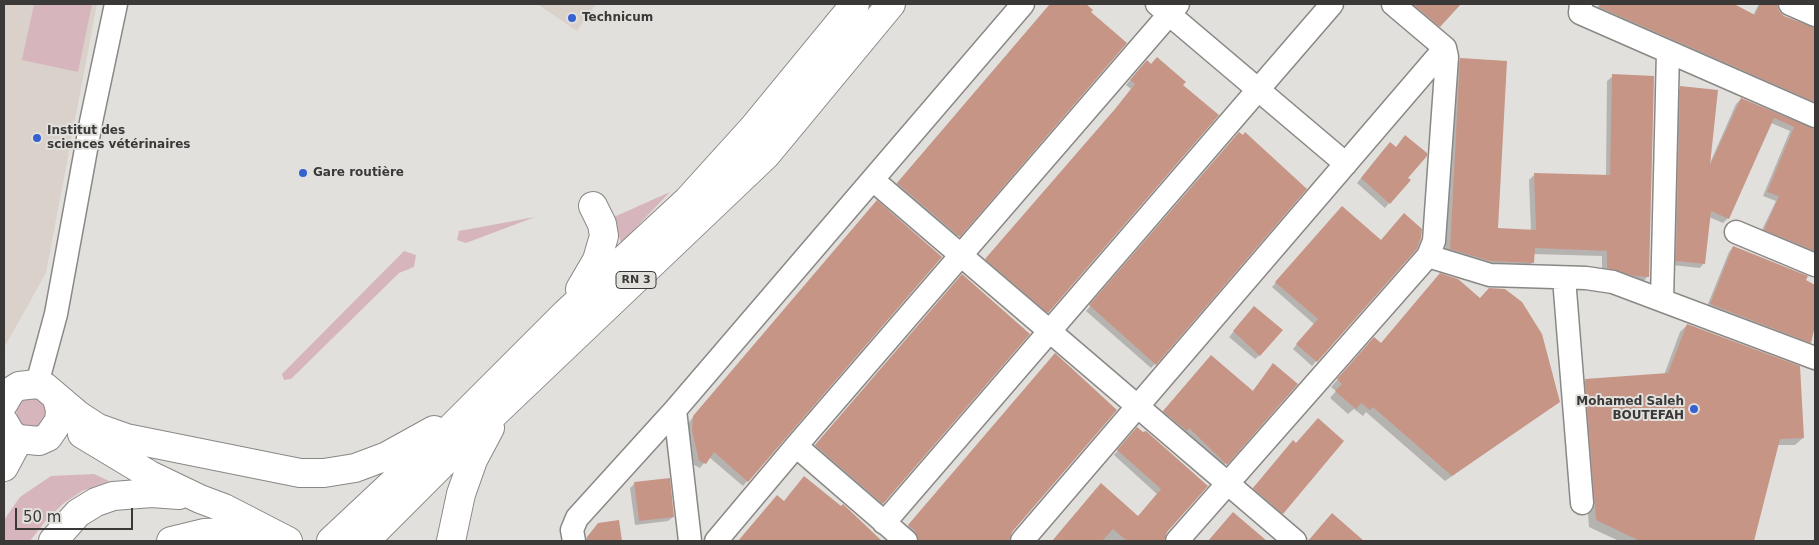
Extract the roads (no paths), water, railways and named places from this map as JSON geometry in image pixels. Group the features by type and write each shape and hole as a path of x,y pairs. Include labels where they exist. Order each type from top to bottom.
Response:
{"highway":[{"name":"RN 3","path":"347,536 468,410 566,313 688,200 754,127 856,4"},
{"name":"RN 3","path":"347,536 515,394 766,155 891,4"},
{"path":"566,313 602,248 604,236 602,224 593,206"},
{"path":"4,403 11,391 28,383 150,475 200,499 224,508 277,536"},
{"path":"451,541 461,494 473,460 490,428 515,394"},
{"path":"51,401 98,428 126,438 300,473 324,473 355,468 387,456 468,410"},
{"path":"4,467 11,430 39,441 48,437 51,401"},
{"path":"53,541 78,513 96,502 113,496 152,493 200,499"},
{"path":"171,541 204,533 246,530 277,536"}],"street":[{"path":"51,401 56,314 91,122 116,4"},
{"path":"574,541 572,530 577,518 675,410 1024,4"},
{"path":"884,523 1052,331 1332,4"},
{"path":"1177,541 1428,256 1434,241 1448,57 1445,48 1393,4"},
{"path":"1581,4 1580,13 1815,116"},
{"path":"1790,4 1815,15"},
{"path":"721,540 796,446 962,254 1168,7 1258,90 1346,164"},
{"path":"1022,541 1445,48"},
{"path":"1662,300 1668,52"},
{"path":"873,180 1296,541"},
{"path":"1736,232 1815,264"},
{"path":"1428,256 1490,275 1586,278 1613,282 1815,354"},
{"path":"1564,278 1582,503"},
{"path":"675,410 690,541"},
{"path":"796,446 906,541"}],"place":[{"name":"Technicum","path":"572,18"},
{"name":"Institut des sciences vétérinaires","path":"37,138"},
{"name":"Gare routière","path":"303,173"},
{"name":"Mohamed Saleh BOUTEFAH","path":"1694,409"}]}
